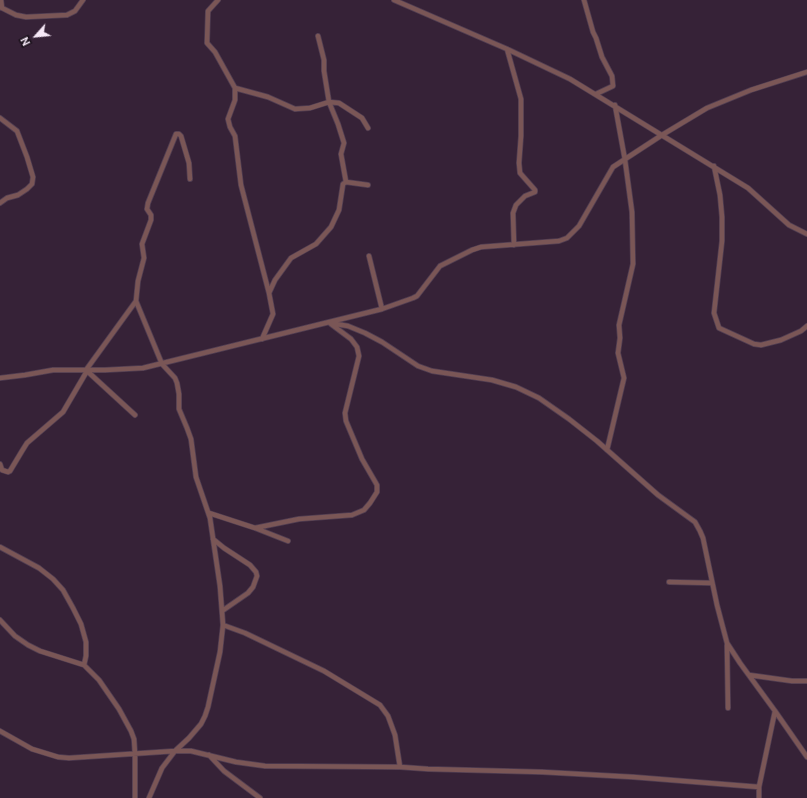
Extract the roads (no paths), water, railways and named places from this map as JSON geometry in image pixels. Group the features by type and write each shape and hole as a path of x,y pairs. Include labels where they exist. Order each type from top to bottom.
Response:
{"street":[{"path":"1,0 1,8 16,16 26,17 67,15 76,12 83,0"},
{"path":"218,0 208,11 207,43 215,52 235,88 235,100 228,119 235,136 241,185 273,314 262,339"},
{"path":"395,0 507,49 570,79 615,105 748,188 789,225 807,234"},
{"path":"584,0 602,57 612,76 613,86 596,94"},
{"path":"269,293 275,280 291,258 316,244 331,227 339,210 342,188 343,184 346,182 341,154 344,143 329,102 324,71 324,60 318,36"},
{"path":"507,49 520,96 520,173 536,190 535,192 525,196 516,205 513,213 514,245"},
{"path":"0,378 25,376 53,370 86,371 144,368 329,323 382,309 415,298 440,266 462,254 481,247 559,241 567,238 579,226 613,167 662,134 712,106 752,90 807,72"},
{"path":"235,88 268,97 295,109 310,108 329,102 339,104 362,118 368,128"},
{"path":"607,450 624,378 618,353 620,338 619,326 633,264 632,212 625,160 615,105"},
{"path":"0,118 17,131 33,177 32,184 27,189 7,198 0,203"},
{"path":"149,798 162,768 175,751 201,724 208,707 220,652 223,625 220,586 209,513 196,477 191,439 179,409 177,382 162,364 136,301 138,281 144,258 142,244 152,220 147,209 148,203 176,134 181,136 189,163 190,179"},
{"path":"714,166 720,195 722,217 722,241 714,313 719,328 754,344 761,345 781,340 801,331 807,326"},
{"path":"346,182 368,185"},
{"path":"369,256 382,309"},
{"path":"0,464 2,470 8,472 10,471 28,443 63,412 86,371 136,301"},
{"path":"329,323 348,326 366,333 418,366 432,372 492,380 516,387 544,400 570,419 658,495 695,522 703,538 712,583 728,643 728,708"},
{"path":"255,528 299,519 352,515 364,510 377,492 377,485 362,459 346,422 346,409 359,356 357,347 351,339 329,323"},
{"path":"86,371 135,415"},
{"path":"209,513 255,528 288,541"},
{"path":"213,539 250,565 256,572 257,576 253,587 248,593 222,611"},
{"path":"0,547 39,568 53,579 63,590 81,624 86,642 86,656 84,665"},
{"path":"669,582 712,583"},
{"path":"0,620 15,636 28,645 40,651 84,665 99,680 131,731 136,754 135,798"},
{"path":"223,625 245,633 324,671 380,706 388,716 395,735 400,767"},
{"path":"728,643 807,757"},
{"path":"749,675 792,681 807,681"},
{"path":"760,796 759,787 775,711"},
{"path":"0,731 32,749 58,757 69,758 191,751 236,762 265,766 400,767 542,772 618,776 759,787"},
{"path":"208,754 224,772 260,798"}]}
